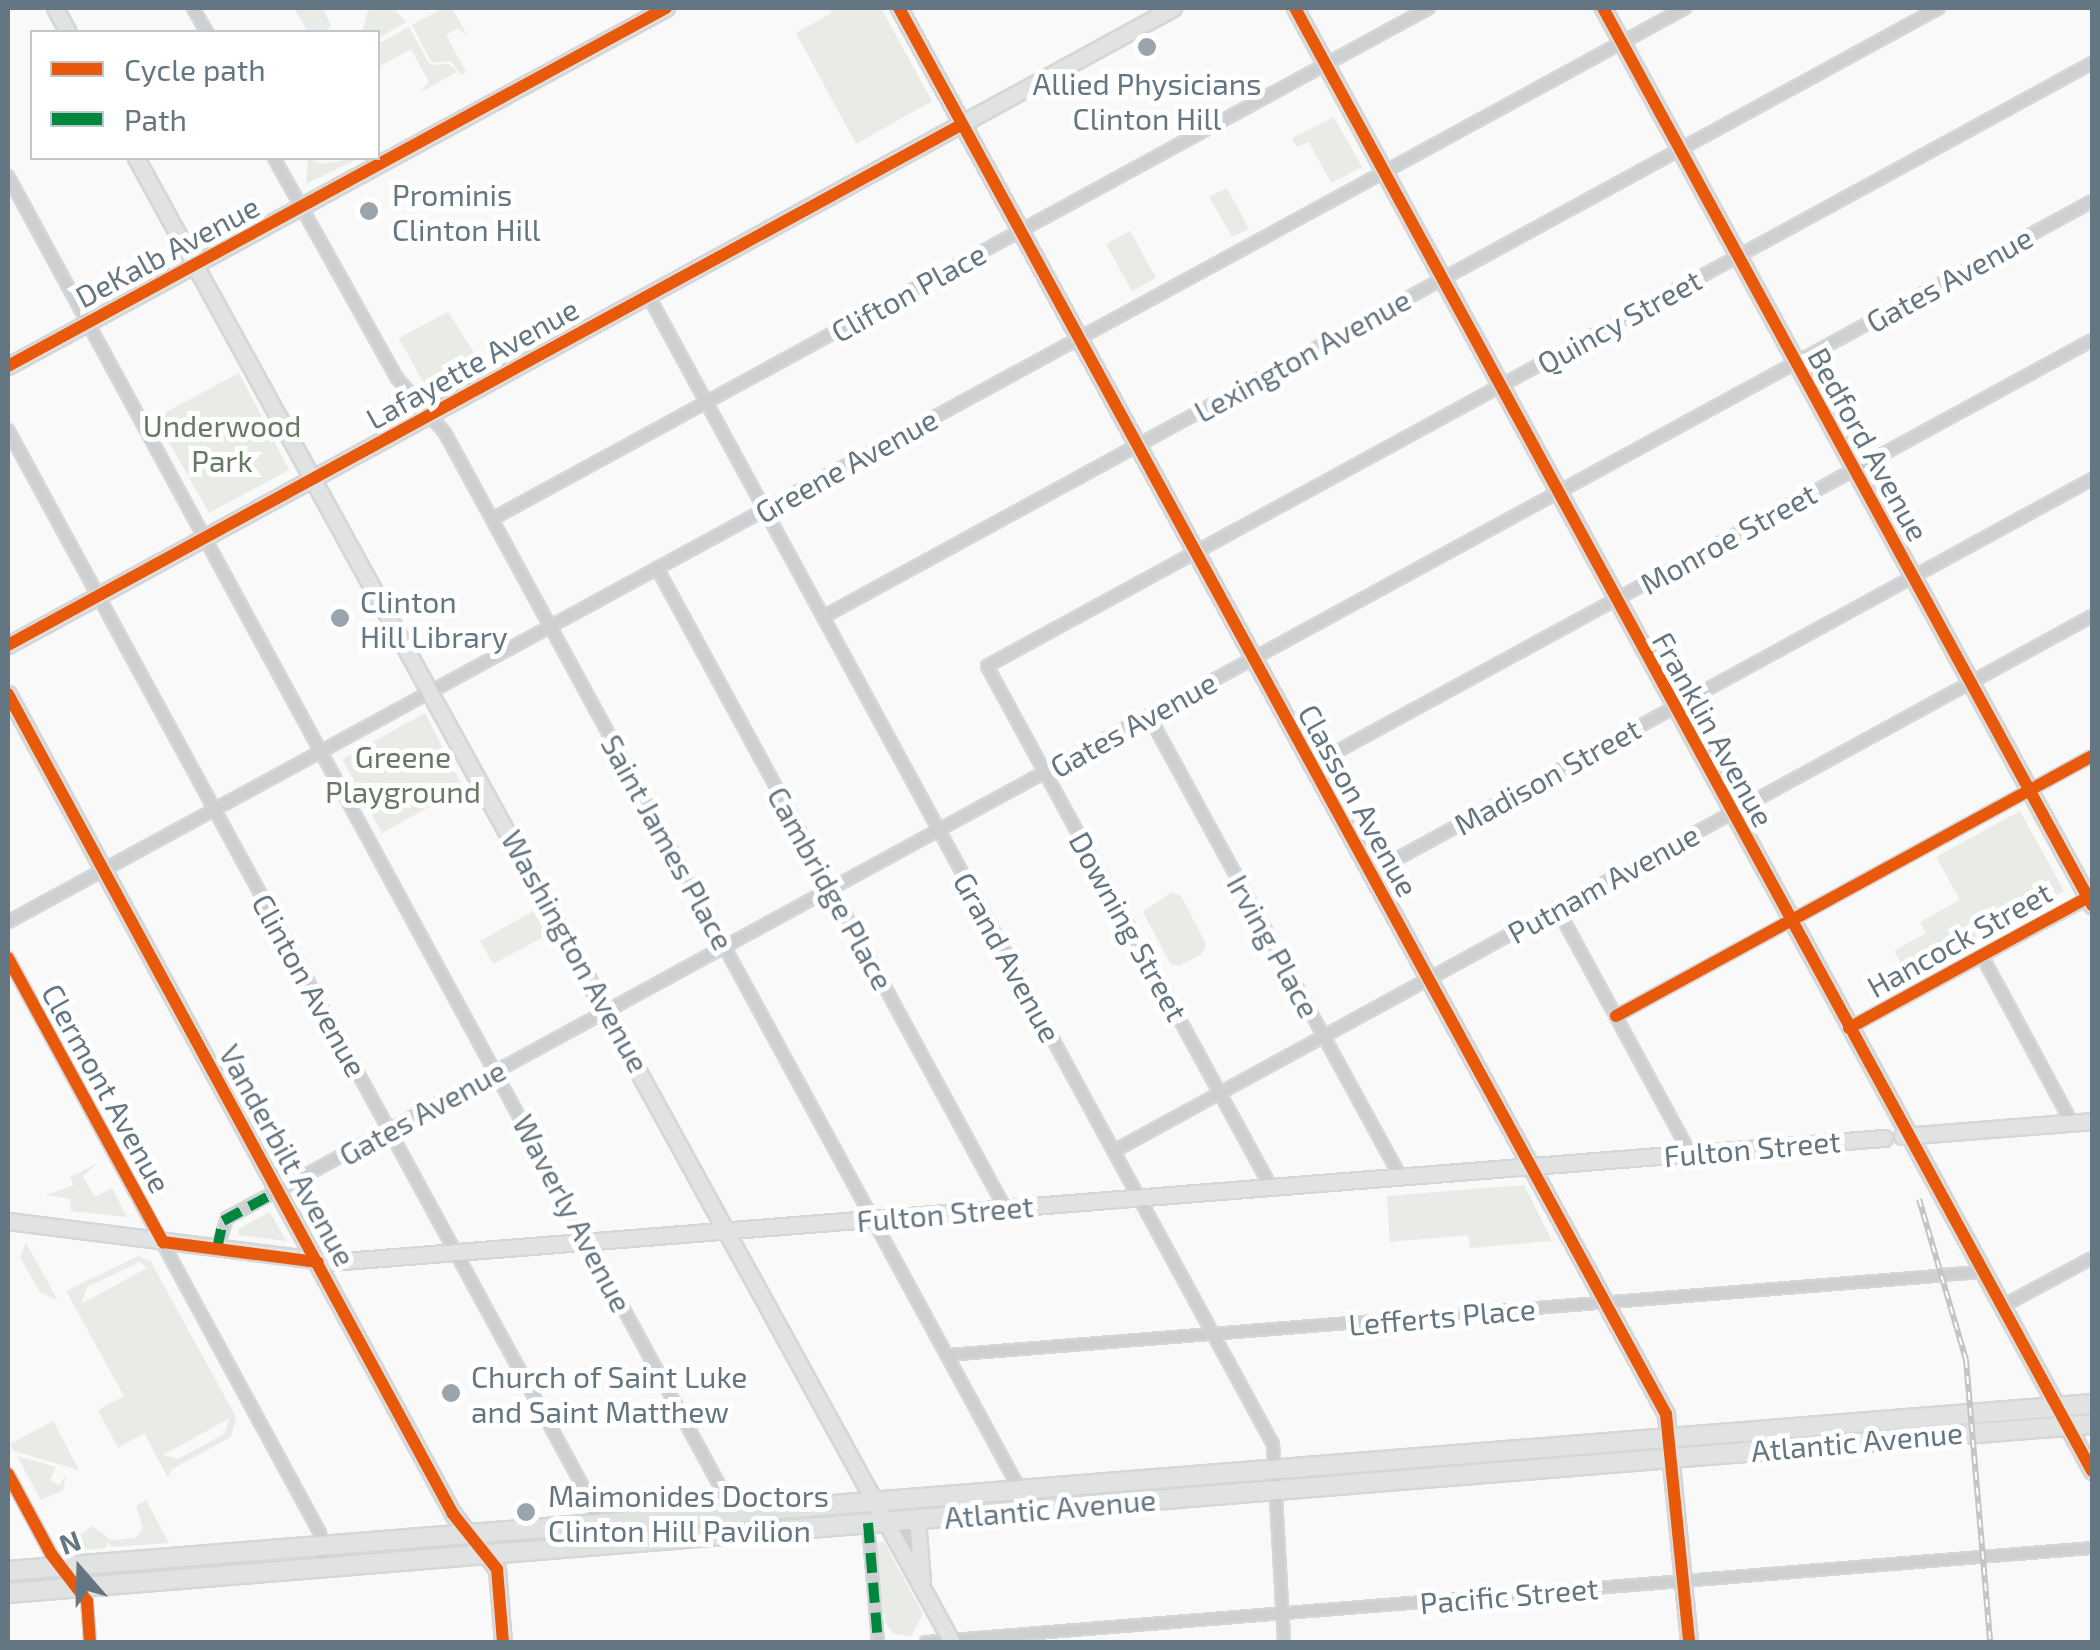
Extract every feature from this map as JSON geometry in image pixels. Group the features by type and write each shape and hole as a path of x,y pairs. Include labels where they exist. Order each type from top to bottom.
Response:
{"main road":[{"path":"54,8 67,30"},
{"name":"DeKalb Avenue","path":"8,366 666,8"},
{"name":"Classon Avenue","path":"899,8 1666,1414 1689,1642"},
{"name":"Lafayette Avenue","path":"8,644 1173,8"},
{"name":"Franklin Avenue","path":"1295,8 2092,1472"},
{"name":"Bedford Avenue","path":"1603,8 2091,899"},
{"name":"Washington Avenue","path":"137,160 316,476 876,1500 877,1522 951,1641"},
{"name":"Vanderbilt Avenue","path":"8,694 318,1262 470,1534 497,1570 503,1642"},
{"name":"Fulton Street","path":"8,1220 318,1262 2092,1121"},
{"name":"Atlantic Avenue","path":"8,1571 2092,1404"},
{"name":"Atlantic Avenue","path":"8,1593 82,1595 322,1568 602,1544 877,1522 912,1523 2092,1424"},
{"path":"912,1523 922,1590"}],"street":[{"path":"194,8 206,30"},
{"name":"Clifton Place","path":"492,519 1429,8"},
{"name":"Greene Avenue","path":"8,922 1684,8"},
{"name":"Lexington Avenue","path":"823,617 1939,8"},
{"name":"Quincy Street","path":"987,666 2092,62"},
{"name":"Saint James Place","path":"275,160 397,378 428,415 492,519 1020,1490"},
{"name":"Waverly Avenue","path":"8,176 734,1512"},
{"name":"Gates Avenue","path":"217,1249 222,1221 2092,201"},
{"name":"Grand Avenue","path":"648,295 1273,1444 1284,1642"},
{"name":"Monroe Street","path":"1312,765 2092,340"},
{"name":"Clinton Avenue","path":"8,430 592,1503 602,1544"},
{"name":"Madison Street","path":"1371,872 2092,479"},
{"name":"Cambridge Place","path":"657,568 1005,1208"},
{"name":"Putnam Avenue","path":"1114,1150 2092,616"},
{"name":"Downing Street","path":"987,666 1270,1187"},
{"name":"Irving Place","path":"1149,716 1400,1176"},
{"path":"1616,1016 2092,756"},
{"name":"Hancock Street","path":"1849,1028 2091,899"},
{"path":"1557,908 1690,1153"},
{"path":"1982,956 2072,1123"},
{"name":"Clermont Avenue","path":"8,958 320,1533 322,1568"},
{"path":"2001,1306 2092,1258"},
{"name":"Lefferts Place","path":"948,1355 1982,1272"},
{"path":"8,1474 60,1567 82,1595 90,1642"},
{"path":"877,1522 878,1642"},
{"name":"Pacific Street","path":"926,1642 2092,1548"}],"green space":[{"path":"294,8 322,8 331,25 327,30 307,30"},
{"path":"369,8 393,8 406,22 380,37 380,30 363,30"},
{"path":"444,8 452,8 468,37 458,28 446,35 466,72 462,75 450,61 432,63 412,25"},
{"path":"829,8 881,8 932,101 856,144 796,33 832,13"},
{"path":"409,27 430,65 449,64 457,72 419,93 429,82 411,49 380,66 380,43"},
{"path":"1334,117 1362,167 1331,183 1309,142 1297,147 1292,138"},
{"path":"308,160 321,164 355,160 306,184"},
{"path":"1227,188 1249,229 1232,237 1209,197"},
{"path":"1130,231 1156,278 1132,291 1106,244"},
{"path":"448,312 484,368 431,397 399,338"},
{"name":"Underwood Park","path":"239,373 289,470 209,513 155,418"},
{"name":"Greene Playground","path":"425,713 463,788 382,833 342,759"},
{"path":"2020,811 2064,891 1908,976 1894,951 1926,933 1920,922 1960,900 1936,857"},
{"path":"1172,892 1181,896 1206,944 1202,954 1179,966 1170,963 1143,912"},
{"path":"533,911 547,935 493,964 480,941"},
{"path":"98,1163 83,1176 95,1197 112,1188 127,1217 71,1211 70,1199 46,1195 74,1185 70,1177"},
{"path":"1524,1185 1552,1241 1470,1248 1468,1235 1390,1242 1387,1196"},
{"path":"270,1212 286,1241 238,1235 238,1229"},
{"path":"26,1243 56,1300 40,1292 20,1257"},
{"path":"138,1256 151,1262 236,1417 231,1437 171,1470 168,1478 144,1433 118,1448 98,1410 124,1396 66,1291","holes":["140,1262 147,1268 81,1304 87,1287","230,1418 224,1434 178,1459 163,1455"]},
{"path":"53,1421 79,1470 14,1451 10,1444"},
{"path":"17,1456 56,1467 50,1480 59,1485 66,1475 63,1490 41,1500"},
{"path":"146,1500 169,1543 111,1547 108,1541 106,1548 71,1551 72,1541 92,1526 111,1540 136,1538 143,1528 136,1506"},
{"path":"884,1542 923,1614 911,1636 894,1634 885,1623 875,1543"}],"railway":[{"path":"1919,1199 1966,1360 1990,1642"}],"marked path":[{"path":"217,1249 223,1221 278,1191"},
{"path":"868,1523 878,1642"}],"cycle path":[{"path":"8,366 666,8"},
{"path":"899,8 1666,1414 1689,1642"},
{"path":"1295,8 2092,1471"},
{"path":"1603,8 2092,905"},
{"path":"8,645 961,125"},
{"path":"8,694 453,1514 497,1569 503,1642"},
{"path":"1616,1016 2092,756"},
{"path":"1849,1028 2092,895"},
{"path":"8,958 163,1242 318,1262"},
{"path":"8,1474 51,1554 87,1601 90,1642"}],"place":[{"name":"Allied Physicians Clinton Hill","path":"1147,47"},
{"name":"Prominis Clinton Hill","path":"369,211"},
{"name":"Clinton Hill Library","path":"340,618"},
{"name":"Church of Saint Luke and Saint Matthew","path":"451,1393"},
{"name":"Maimonides Doctors Clinton Hill Pavilion","path":"526,1512"}]}
